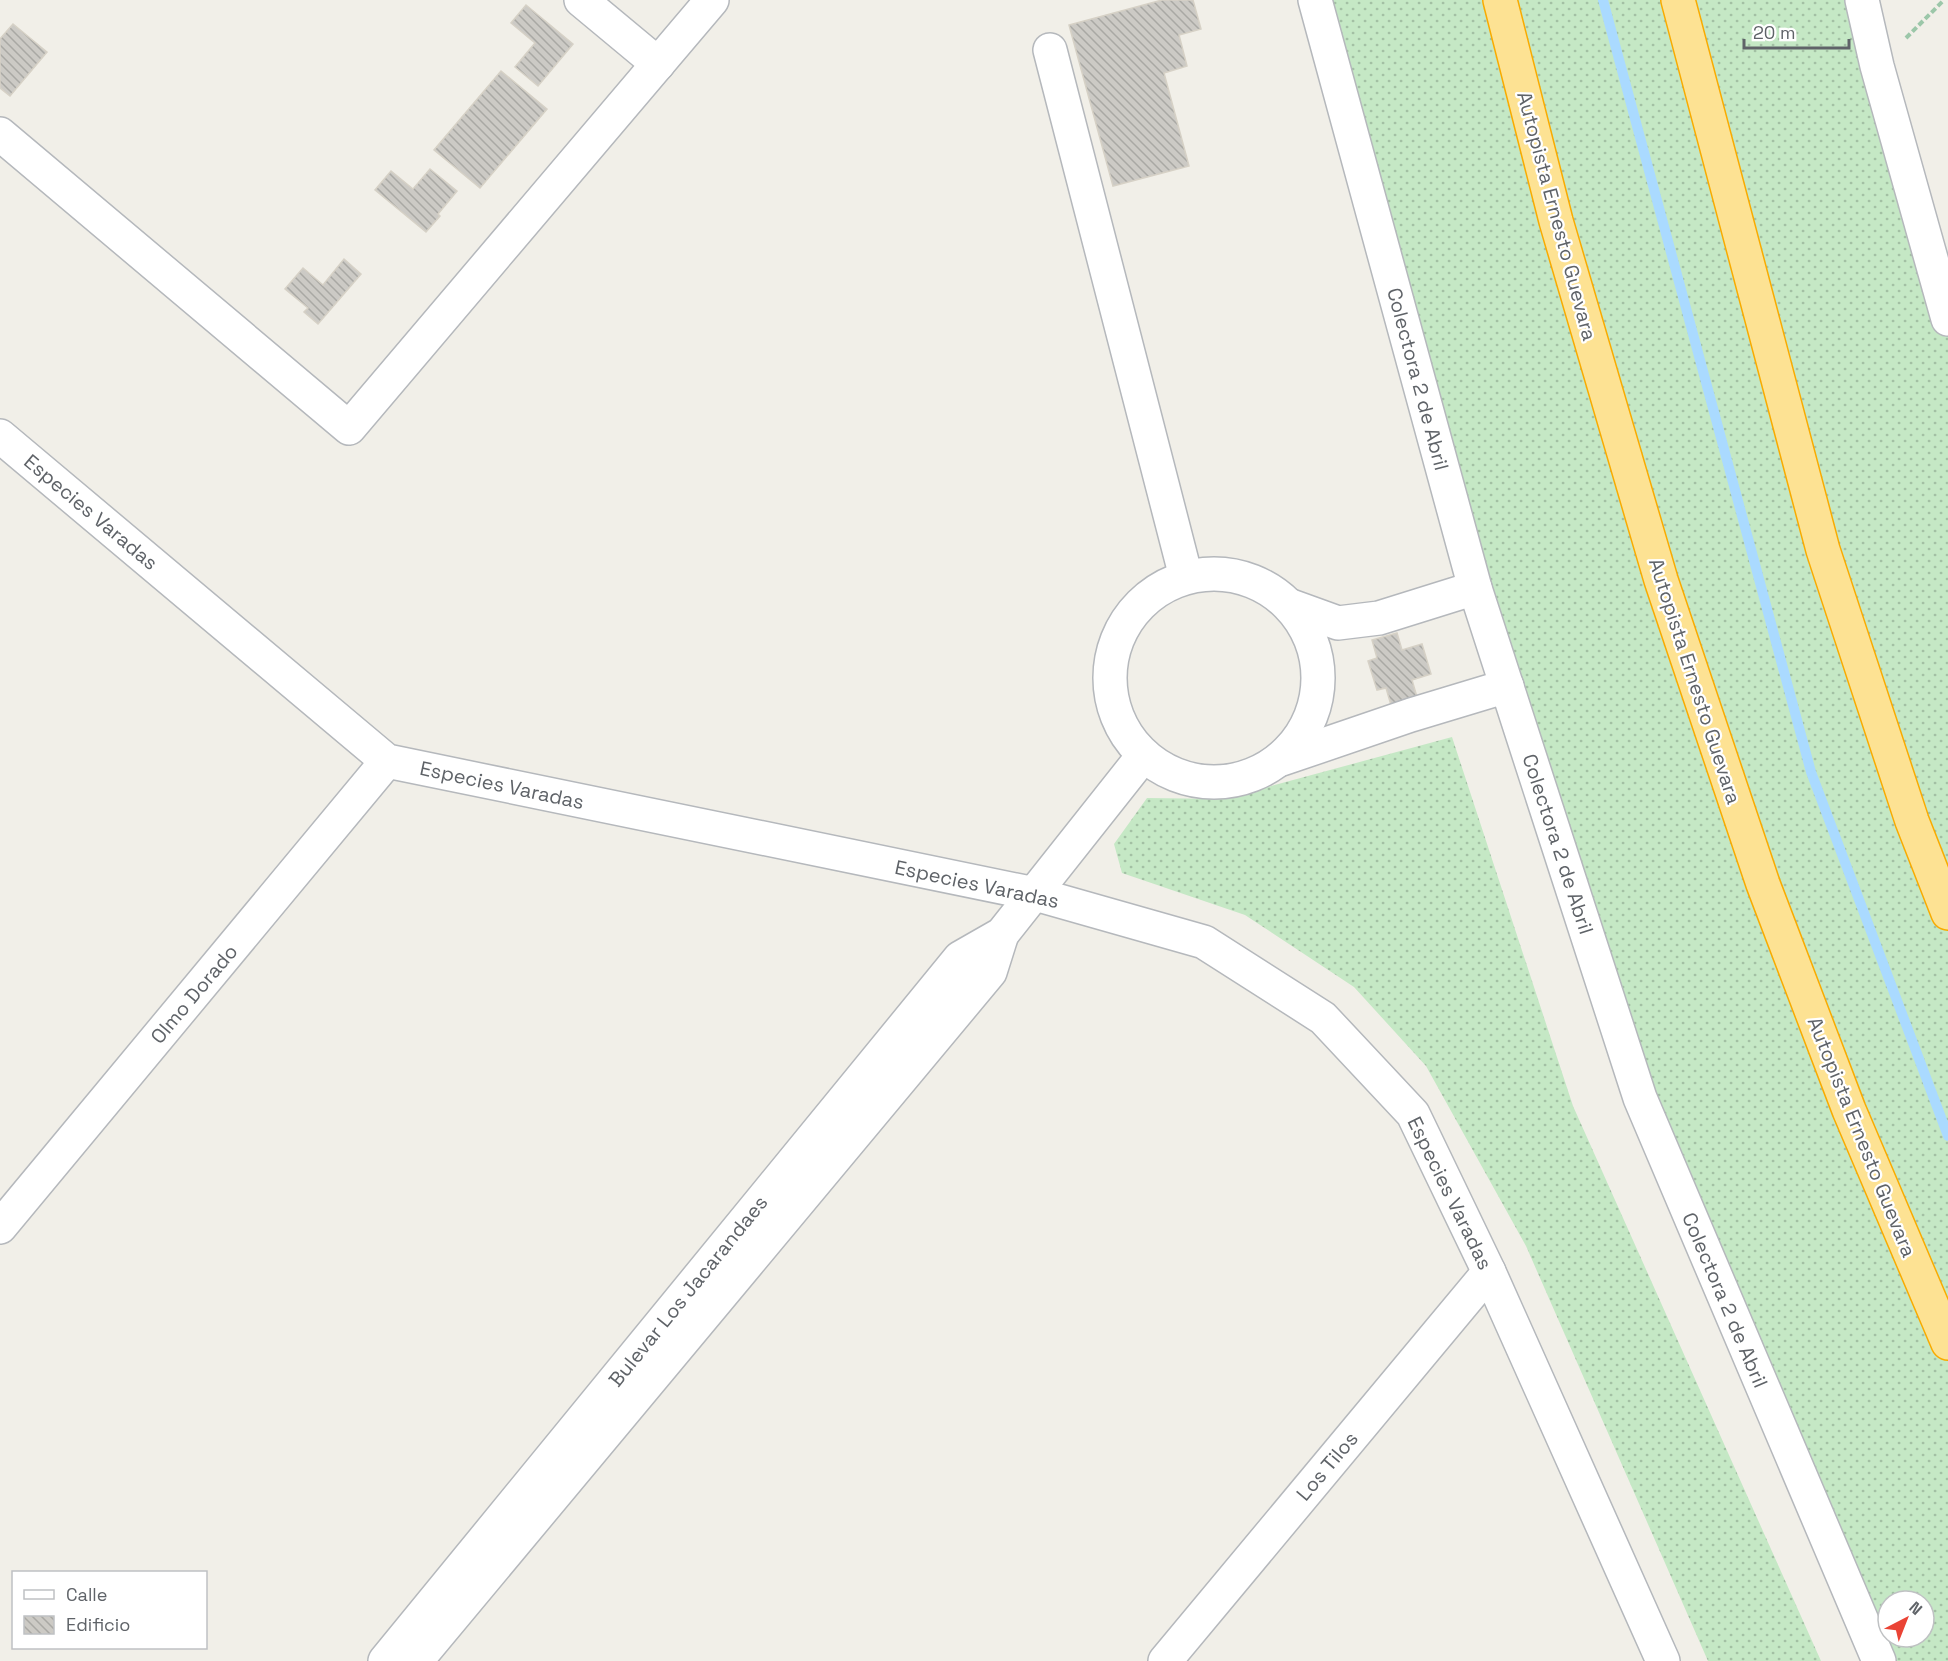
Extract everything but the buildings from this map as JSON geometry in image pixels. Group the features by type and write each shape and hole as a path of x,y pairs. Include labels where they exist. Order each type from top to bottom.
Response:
{"highway":[{"name":"Autopista Ernesto Guevara","path":"1500,0 1556,221 1672,614 1767,895 1849,1110 1948,1343"},
{"path":"1678,0 1823,550 1912,821 1948,914"}],"street":[{"path":"581,0 658,64"},
{"path":"0,134 349,428 712,0"},
{"name":"Colectora 2 de Abril","path":"1315,0 1475,588 1640,1098 1879,1661"},
{"path":"1862,0 1877,66 1948,319"},
{"path":"1050,50 1186,577"},
{"name":"Especies Varadas","path":"0,436 387,761 1035,894 1204,942 1323,1018 1413,1114 1489,1272 1663,1661"},
{"path":"1282,759 1304,733 1317,702 1319,668 1310,635 1290,606 1268,589 1242,577 1214,573 1186,577 1156,589 1133,611 1116,638 1109,669 1111,701 1122,731 1143,756 1175,776 1212,783 1250,778 1282,759 1411,715 1507,686"},
{"path":"1290,606 1338,623 1379,618 1475,588"},
{"name":"Bulevar Los Jacarandaes","path":"385,1661 960,958 1002,934 1143,756"},
{"name":"Olmo Dorado","path":"0,1227 387,761"},
{"name":"Bulevar Los Jacarandaes","path":"416,1661 990,972 1002,934"},
{"name":"Los Tilos","path":"1165,1661 1489,1272"}],"path":[{"path":"1877,66 1944,0"}],"green space":[{"path":"1315,0 1862,0 1948,319 1948,1661 1879,1661 1640,1098"},
{"path":"1452,737 1573,1106 1821,1661 1708,1661 1526,1246 1426,1066 1354,987 1245,915 1122,873 1114,844 1147,798 1223,799"}],"waterway":[{"path":"1603,0 1811,772 1948,1136"}]}
